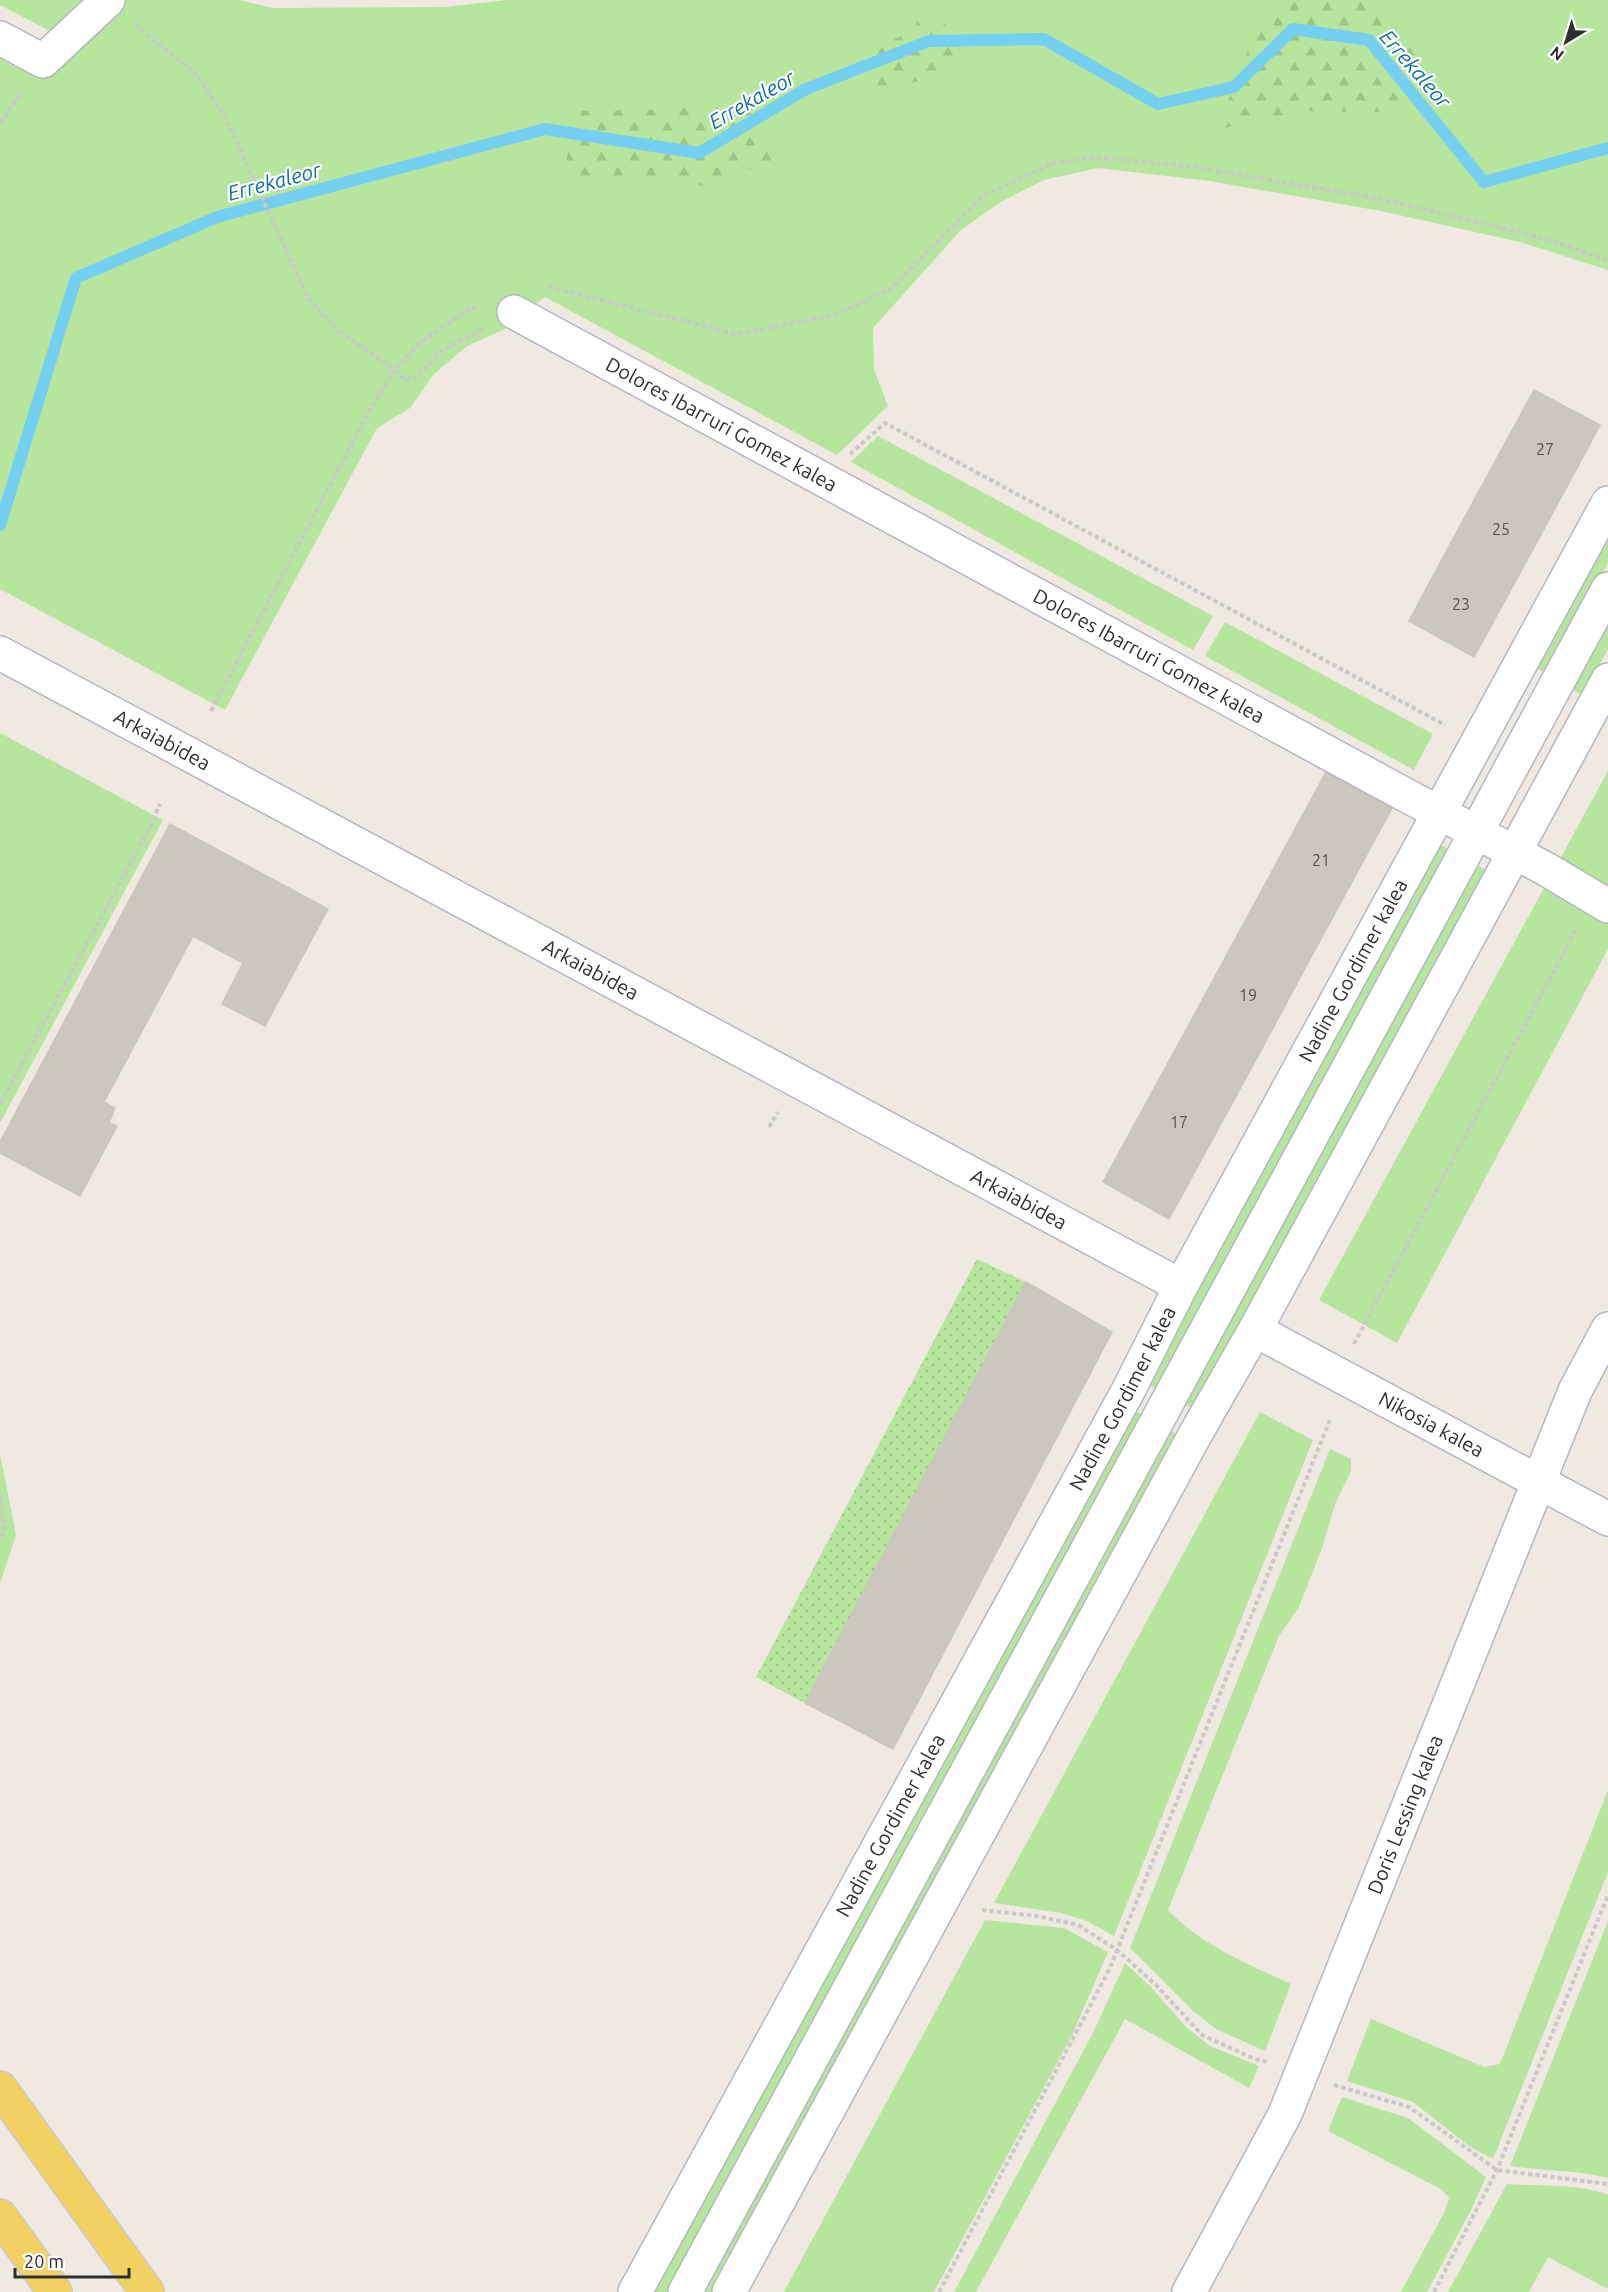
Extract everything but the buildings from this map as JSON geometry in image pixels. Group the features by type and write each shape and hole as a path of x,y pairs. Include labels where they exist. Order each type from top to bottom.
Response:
{"main road":[{"path":"0,2088 147,2292"},
{"path":"0,2216 55,2292"}],"street":[{"path":"0,38 43,61 107,1"},
{"name":"Dolores Ibarruri Gomez kalea","path":"514,312 1546,869 1600,902"},
{"name":"Nadine Gordimer kalea","path":"635,2292 1128,1391 1181,1286 1608,503"},
{"name":"Nadine Gordimer kalea","path":"685,2292 1608,589"},
{"name":"Arkaiabidea","path":"0,653 1181,1286"},
{"path":"729,2292 1514,853 1595,736 1608,680"},
{"path":"1543,709 1595,736"},
{"name":"Doris Lessing kalea","path":"1190,2292 1274,2135 1302,2073 1575,1391 1608,1329"},
{"name":"Nikosia kalea","path":"1255,1330 1608,1518"}],"path":[{"path":"107,1 197,75 225,117 309,300 340,332 405,380 416,378 442,351 514,312"},
{"path":"548,287 736,334 835,315 892,288 983,196 1051,164 1094,157 1188,166 1371,197 1533,235 1608,261"},
{"path":"211,711 369,411 394,370 417,345 469,309 481,306"},
{"path":"822,479 885,423 1477,743"},
{"path":"0,1104 151,825 160,804"},
{"path":"1338,1374 1600,902"},
{"path":"939,2292 1109,1970 1330,1420"},
{"path":"0,1496 4,1530 0,1539"},
{"path":"1434,2292 1497,2170 1608,1895"},
{"path":"982,1910 1037,1916 1078,1925 1117,1950 1156,1985 1202,2035 1255,2059 1409,2107 1497,2170 1608,2184"}],"green space":[{"path":"0,0 240,0 273,8 446,7 506,0 1608,0 1608,270 1520,242 1381,211 1210,181 1098,168 1044,180 999,203 960,231 873,328 874,369 888,406 837,455 545,297 505,329 467,346 434,374 410,408 377,428 225,710 0,589 0,59 17,68 50,31 0,5"},
{"path":"1284,0 1374,2 1420,52 1391,112 1300,111 1216,130 1259,23"},
{"path":"943,18 954,54 940,74 872,96 857,56 915,30 917,21"},
{"path":"745,103 775,159 706,186 633,178 536,185 564,171 577,111 671,109"},
{"path":"878,436 1213,616 1193,650 851,462"},
{"path":"1608,531 1608,563 1548,674 1534,667"},
{"path":"1608,617 1608,649 1583,695 1569,688"},
{"path":"1225,622 1433,734 1414,770 1205,656"},
{"path":"0,733 163,820 0,1123"},
{"path":"1608,771 1608,949 1397,1343 1319,1300"},
{"path":"1439,844 1453,852 1160,1391 1146,1383"},
{"path":"1474,863 1488,871 1195,1410 1181,1402"},
{"path":"977,1259 1026,1282 805,1703 756,1677"},
{"path":"1131,1408 1145,1416 670,2292 652,2292"},
{"path":"1260,1412 1313,1440 1114,1936 1087,1921 1061,1913 994,1903"},
{"path":"1167,1429 1181,1436 718,2292 699,2292"},
{"path":"1330,1449 1351,1459 1351,1471 1335,1504 1322,1548 1299,1607 1279,1636 1168,1910 1181,1923 1211,1944 1291,1984 1265,2051 1216,2029 1192,2010 1130,1948"},
{"path":"0,1454 16,1535 0,1583"},
{"path":"1608,1790 1608,1872 1493,2159 1470,2147 1413,2102 1347,2081 1371,2019 1484,2067 1500,2064"},
{"path":"985,1920 1064,1928 1108,1952 1073,2033 934,2292 784,2292"},
{"path":"1608,1921 1608,2178 1584,2173 1510,2166"},
{"path":"1125,1963 1150,1986 1187,2028 1210,2046 1259,2066 1249,2088 1125,2019 976,2292 954,2292 1093,2033"},
{"path":"1342,2097 1408,2118 1486,2177 1427,2292 1401,2292 1445,2211 1449,2198 1441,2189 1328,2131"},
{"path":"1507,2184 1573,2187 1608,2195 1608,2289 1548,2257 1529,2292 1448,2292"}],"waterway":[{"name":"Errekaleor","path":"0,525 76,278 217,217 545,129 699,153 806,89 929,41 1044,39 1158,104 1234,87 1293,29 1369,40 1484,182 1608,148"}]}
